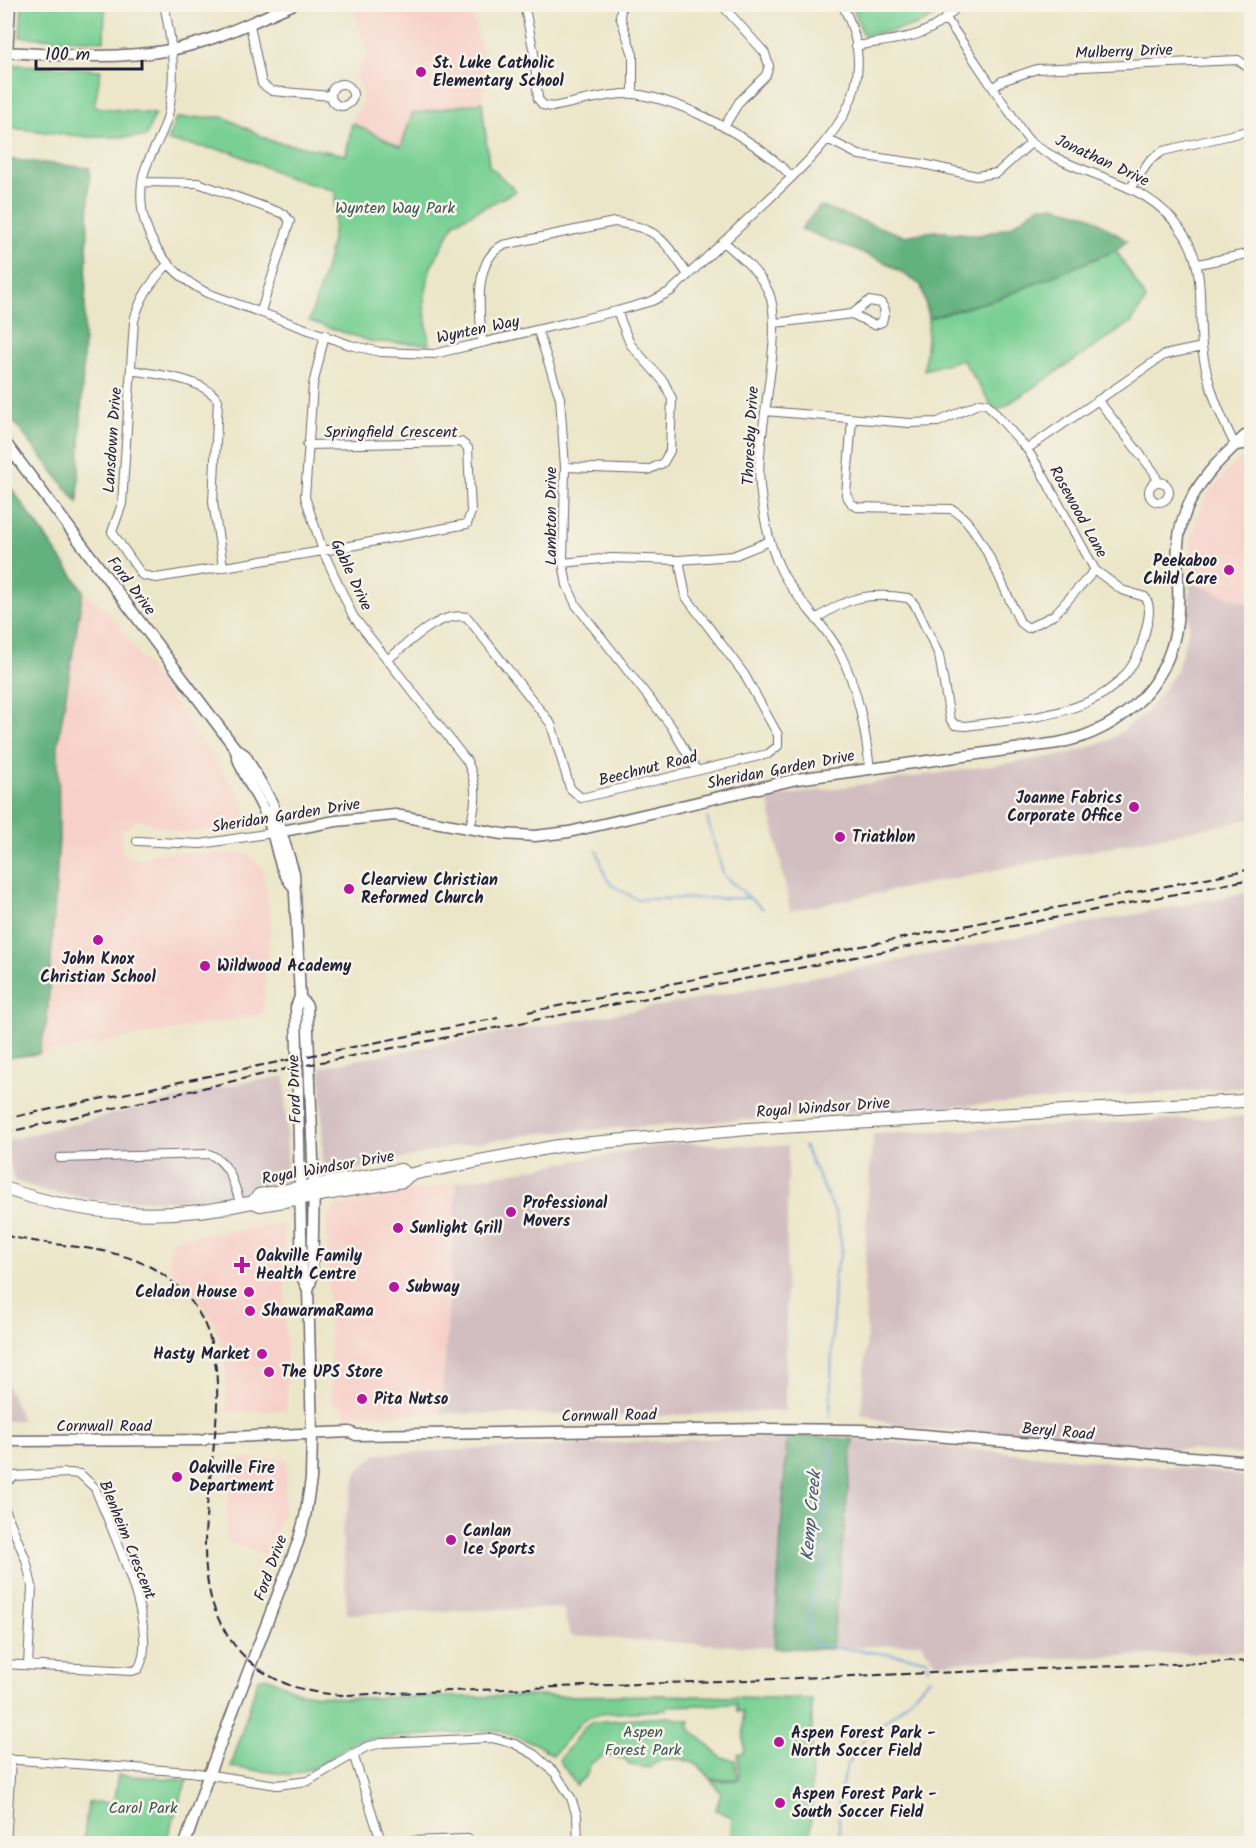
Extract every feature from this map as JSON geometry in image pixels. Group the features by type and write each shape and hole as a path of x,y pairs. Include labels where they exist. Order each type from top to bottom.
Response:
{"main road":[{"name":"Royal Windsor Drive","path":"247,1204 259,1195 300,1187 314,1191 403,1181 409,1175 558,1146 748,1129 1248,1101"},
{"name":"Royal Windsor Drive","path":"4,1188 29,1197 106,1212 147,1215 300,1200 314,1191"}],"street":[{"path":"10,4 6,52 112,57 171,50 250,25 294,4"},
{"name":"Wynten Way","path":"164,4 171,50 172,94 165,125 142,182 144,218 155,247 167,265 189,284 207,293 325,334 380,352 434,354 616,311 652,301 671,291 829,140 851,99 856,74 855,46 842,4"},
{"path":"524,4 534,54 538,99 543,105 552,107 633,94 670,103 723,127 761,148 792,177"},
{"path":"622,4 620,16 633,55 633,94"},
{"path":"722,4 765,52 769,66 766,75 739,102 723,127"},
{"path":"855,46 909,39 947,20 959,4"},
{"name":"Jonathan Drive","path":"947,20 1031,143 1072,164 1131,187 1154,202 1178,226 1198,264 1201,284 1202,347 1215,401 1235,445"},
{"path":"250,25 262,84 272,91 331,96"},
{"name":"Mulberry Drive","path":"993,88 1002,81 1037,69 1238,60 1249,68 1251,75"},
{"path":"1131,187 1150,160 1163,151 1251,130"},
{"path":"829,140 859,155 923,164 976,176 997,173 1031,143"},
{"path":"142,182 198,183 284,214 290,221 261,311"},
{"path":"482,343 480,289 485,267 494,249 503,245 614,222 627,224 653,231 665,241 688,274"},
{"name":"Thoresby Drive","path":"724,242 769,291 775,323 760,484 770,541 783,574 838,650 855,690 863,719 870,769"},
{"path":"1198,264 1251,253"},
{"name":"Lansdown Drive","path":"167,265 148,285 138,303 134,321 122,504 112,526 115,540 142,575 149,578 323,551"},
{"path":"565,467 648,470 663,464 670,452 672,399 664,382 630,344 616,311"},
{"path":"775,323 852,314"},
{"name":"Lambton Drive","path":"538,331 560,398 565,467 563,563 567,585 576,605 671,726 697,771"},
{"name":"Gable Drive","path":"325,334 313,385 305,497 323,551 345,603 470,767 476,785 477,798 470,827"},
{"path":"1027,449 1164,355 1202,347"},
{"path":"131,370 171,377 205,388 218,400 213,502 223,566"},
{"path":"1098,400 1154,472 1158,482"},
{"name":"Rosewood Lane","path":"765,411 909,423 938,422 980,403 987,404 1027,449 1095,570 1122,590 1147,599 1149,614 1143,642 1132,664 1104,694 1086,704 1052,714 965,726 955,724 948,713 939,655 915,605 908,598 858,597 843,601 816,620"},
{"path":"852,419 846,490 852,504 857,507 951,509 961,512 990,558 1020,622 1028,628 1054,615 1095,570"},
{"name":"Sheridan Garden Drive","path":"137,841 209,844 336,821 396,815 502,834 535,836 569,832 771,784 1077,740 1104,729 1134,708 1155,683 1173,643 1178,606 1178,542 1183,518 1195,492 1208,473 1235,445 1251,433"},
{"name":"Ford Drive","path":"4,441 235,748 238,762 266,815 278,832 294,873 300,997 296,1007 302,1277 308,1290"},
{"name":"Springfield Crescent","path":"307,445 461,442 468,448 471,512 466,524 323,551"},
{"path":"1235,445 1251,443"},
{"path":"563,563 611,558 679,560 732,556 770,541"},
{"name":"Beechnut Road","path":"387,660 432,625 451,617 467,617 551,724 570,788 576,796 589,798 768,754 774,751 779,742 744,674 686,597 679,560"},
{"name":"Ford Drive","path":"185,1844 208,1776 298,1542 309,1493 312,1436 308,1290 312,1276 314,1191 307,1006 300,997"},
{"path":"60,1158 208,1154 218,1158 226,1166 247,1204"},
{"name":"Cornwall Road","path":"4,1441 203,1440 207,1443 312,1436 351,1439 356,1435 765,1429 862,1430"},
{"name":"Beryl Road","path":"862,1430 1251,1462"},
{"name":"Blenheim Crescent","path":"4,1485 14,1476 80,1474 95,1488 142,1609 144,1628 142,1663 138,1669 132,1671 28,1665"},
{"path":"4,1507 26,1560 32,1586 28,1665 4,1664"},
{"path":"23,1844 6,1843 8,1759 119,1765 277,1785 308,1781 366,1747 382,1743 492,1738 514,1744 535,1755 556,1774 571,1798 577,1816 578,1844"},
{"path":"353,1754 382,1843 468,1839 475,1844"}],"shaded area":[{"name":"St. Luke Catholic Elementary School","path":"353,5 471,5 485,66 482,102 412,114 401,147 352,123 363,101 361,87 354,77 368,54"},
{"path":"1251,452 1251,605 1190,582 1189,557 1194,525 1209,492 1226,472"},
{"path":"1190,582 1251,605 1251,819 790,911 768,798 1064,755 1109,740 1146,713 1176,672 1189,628"},
{"path":"83,590 110,614 242,798 248,826 182,833 139,820 121,831 122,854 137,859 164,852 249,854 262,866 271,918 262,1014 39,1054 47,1021 59,838 58,744"},
{"path":"1251,892 1251,1087 542,1133 455,1146 332,1175 323,1168 321,1067 466,1039 683,1002"},
{"path":"285,1076 287,1171 286,1179 281,1185 249,1193 174,1200 105,1201 46,1191 14,1181 4,1141 244,1082"},
{"path":"1251,1116 1251,1455 899,1426 861,1414 867,1334 864,1291 867,1206 873,1134"},
{"path":"675,1143 788,1146 785,1411 648,1416 441,1413 457,1182"},
{"path":"457,1182 441,1413 347,1416 331,1401 327,1219 337,1206"},
{"path":"279,1224 284,1227 287,1410 227,1412 225,1364 219,1337 212,1320 195,1295 168,1267 174,1239"},
{"path":"5,1380 22,1420 5,1421"},
{"path":"787,1435 774,1648 570,1636 563,1608 347,1614 342,1530 357,1472 377,1454"},
{"path":"853,1439 1181,1468 1251,1477 1251,1651 937,1663 920,1643 832,1649"},
{"path":"230,1459 288,1459 283,1513 265,1555 233,1544 226,1539"}],"green space":[{"path":"22,5 105,5 104,41 20,37"},
{"path":"852,5 946,5 929,20 908,28 863,35"},
{"path":"5,64 101,70 94,107 155,114 146,137 88,137 5,127"},
{"name":"Wynten Way Park","path":"482,102 489,166 516,191 455,222 430,269 424,302 429,344 373,342 309,321 332,241 335,191 287,177 232,152 167,141 176,118 224,117 271,141 346,155 352,123 401,147 412,114"},
{"path":"5,159 90,168 78,503 5,411"},
{"path":"820,206 904,236 935,231 980,235 1010,227 1040,206 1055,206 1088,215 1127,241 1116,250 1000,298 929,318 921,285 885,262 801,229"},
{"path":"1116,250 1146,299 1132,322 996,412 962,359 924,370 929,318 1000,298"},
{"path":"4,478 83,590 58,744 59,838 47,1021 39,1054 5,1058"},
{"path":"787,1435 853,1439 832,1649 774,1648"},
{"path":"266,1677 298,1692 343,1698 665,1695 812,1699 811,1843 730,1843 732,1817 716,1810 721,1793 712,1781 739,1780 738,1754 744,1752 743,1712 737,1711 736,1704 667,1706 667,1710 599,1714 583,1720 553,1755 534,1743 495,1730 357,1740 318,1766 291,1775 231,1767 258,1679"},
{"name":"Aspen Forest Park","path":"668,1717 690,1721 688,1727 722,1758 735,1760 737,1779 711,1779 698,1766 682,1759 665,1760 649,1768 630,1765 624,1759 605,1755 591,1763 586,1776 576,1785 559,1760 583,1729 592,1722"},
{"name":"Carol Park","path":"118,1775 187,1780 165,1843 92,1843 84,1838 88,1802 113,1803"}],"waterway":[{"path":"707,818 724,876 749,897"},
{"path":"597,851 606,877 612,885 636,899 750,898 763,909"},
{"name":"Kemp Creek","path":"804,1146 837,1216 842,1250 834,1276 830,1417"},
{"name":"Kemp Creek","path":"831,1445 824,1514 823,1565 809,1622 815,1645 927,1659 928,1668"},
{"name":"Kemp Creek","path":"840,1844 838,1799 847,1766 864,1738 897,1712 930,1678"}],"railway":[{"path":"528,1012 1252,869"},
{"path":"4,1133 286,1069 1252,879"},
{"path":"4,1119 498,1018"},
{"path":"4,1235 111,1253 151,1267 169,1279 201,1318 215,1363 217,1412 206,1518 206,1569 217,1616 246,1658 268,1675 292,1686 345,1695 1252,1661"}],"place":[{"name":"St. Luke Catholic Elementary School","path":"421,72"},
{"name":"Peekaboo Child Care","path":"1229,570"},
{"name":"Joanne Fabrics Corporate Office","path":"1134,807"},
{"name":"Triathlon","path":"840,837"},
{"name":"Clearview Christian Reformed Church","path":"349,889"},
{"name":"John Knox Christian School","path":"98,940"},
{"name":"Wildwood Academy","path":"205,966"},
{"name":"Professional Movers","path":"511,1212"},
{"name":"Sunlight Grill","path":"398,1228"},
{"name":"Oakville Family Health Centre","path":"242,1265"},
{"name":"Subway","path":"394,1287"},
{"name":"Celadon House","path":"249,1292"},
{"name":"ShawarmaRama","path":"250,1311"},
{"name":"Hasty Market","path":"262,1354"},
{"name":"The UPS Store","path":"269,1372"},
{"name":"Pita Nutso","path":"362,1399"},
{"name":"Oakville Fire Department","path":"177,1477"},
{"name":"Canlan Ice Sports","path":"451,1540"},
{"name":"Aspen Forest Park - North Soccer Field","path":"779,1742"},
{"name":"Aspen Forest Park - South Soccer Field","path":"780,1803"}]}
